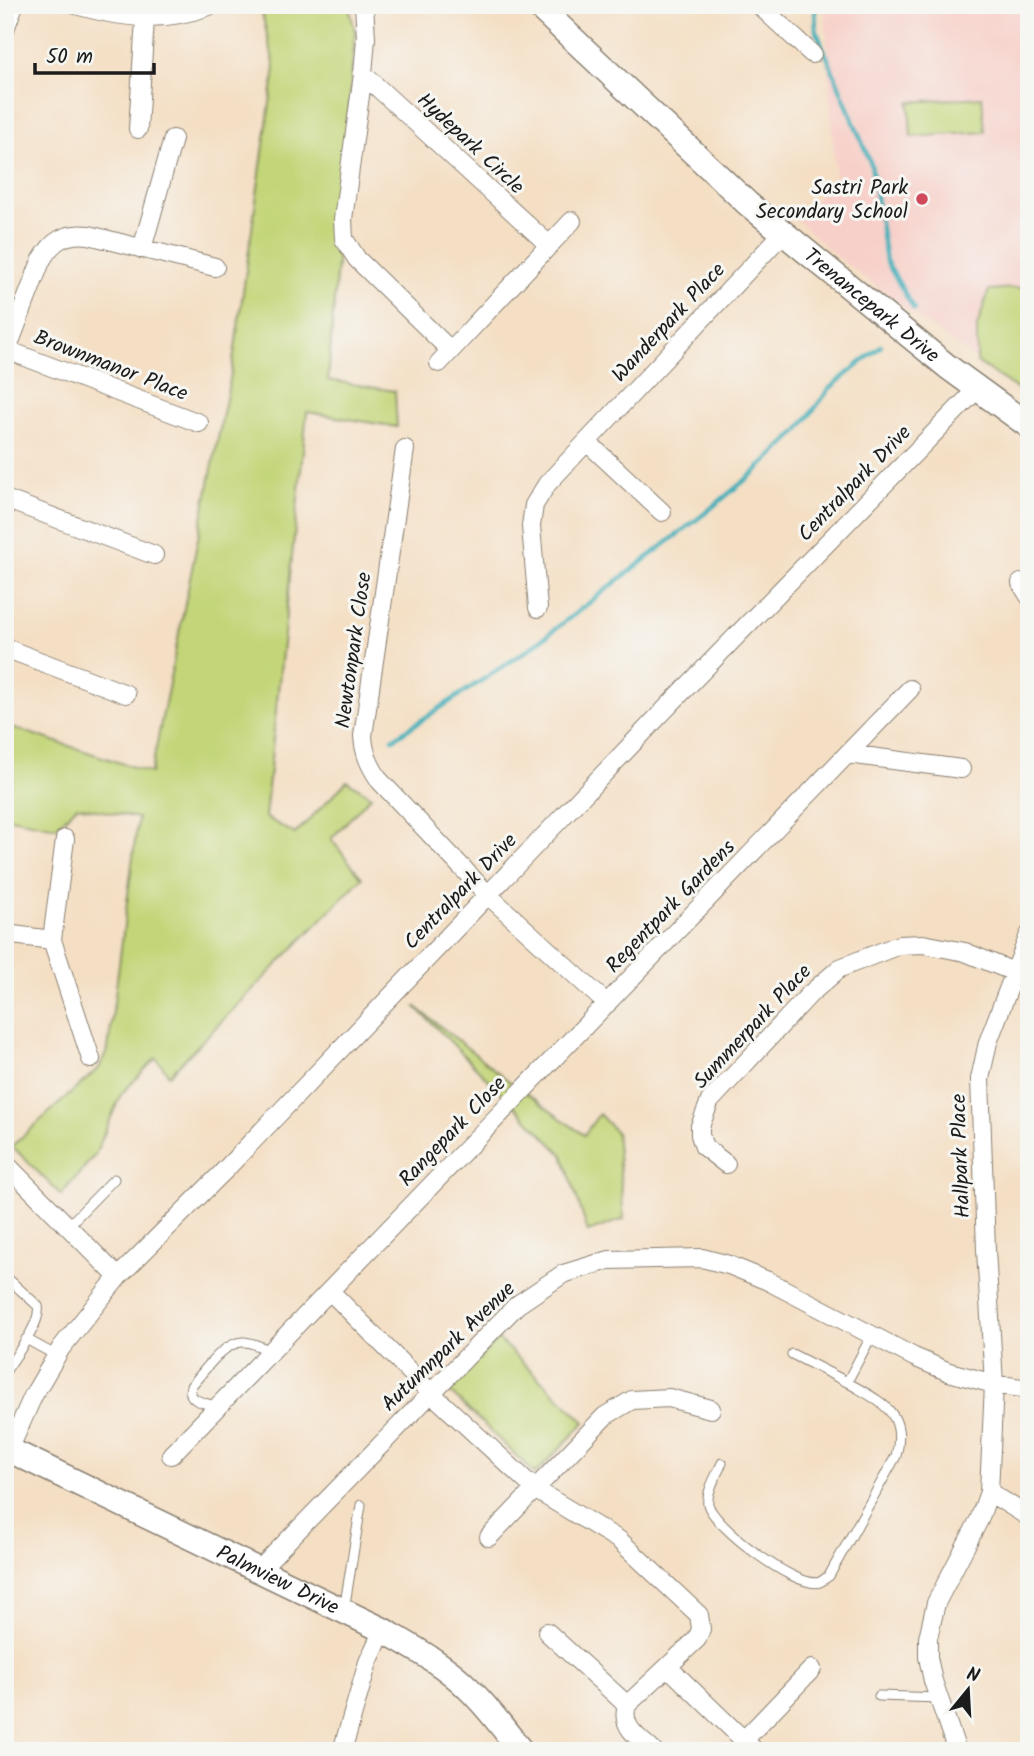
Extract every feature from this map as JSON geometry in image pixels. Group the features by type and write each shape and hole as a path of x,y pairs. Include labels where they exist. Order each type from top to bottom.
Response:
{"street":[{"path":"5,29 14,5"},
{"path":"76,5 145,19 168,17 212,5"},
{"path":"364,5 366,30 363,74 343,219 344,239 357,259 444,356 572,221"},
{"path":"759,5 812,54"},
{"name":"Trenancepark Drive","path":"545,8 748,204 977,389 1029,426"},
{"path":"138,128 145,19"},
{"name":"Hydepark Circle","path":"363,74 549,245"},
{"path":"142,249 173,139"},
{"name":"Wanderpark Place","path":"538,608 531,526 534,505 547,484 783,233"},
{"path":"6,352 41,261 62,237 79,234 215,267"},
{"name":"Brownmanor Place","path":"6,352 199,423"},
{"name":"Centralpark Drive","path":"7,1449 33,1396 57,1356 118,1277 222,1173 676,698 977,389"},
{"path":"587,442 662,512"},
{"name":"Newtonpark Close","path":"405,449 365,723 364,751 370,767 380,781 488,895"},
{"path":"5,499 155,555"},
{"path":"5,648 126,694"},
{"name":"Regentpark Gardens","path":"488,895 607,1004 910,689"},
{"path":"848,754 961,769"},
{"path":"65,839 52,940 91,1059"},
{"path":"5,934 52,940"},
{"name":"Hallpark Place","path":"957,1751 928,1657 930,1623 936,1603 979,1520 989,1492 994,1384 985,1236 980,1079 988,1042 1029,934"},
{"name":"Summerpark Place","path":"726,1164 704,1147 700,1135 700,1126 710,1101 810,994 840,968 898,945 923,944 965,952 1014,972"},
{"name":"Rangepark Close","path":"172,1455 607,1004"},
{"path":"5,1163 118,1277"},
{"name":"Autumnpark Avenue","path":"259,1570 517,1305 563,1274 609,1260 702,1258 729,1265 768,1281 914,1357 949,1372 994,1384 1029,1389"},
{"path":"330,1291 431,1393 536,1490 619,1540 699,1615 701,1629 697,1639 626,1705 624,1718 627,1726 653,1751"},
{"path":"489,1538 605,1416 632,1400 669,1398 711,1409"},
{"name":"Palmview Drive","path":"7,1449 383,1630 424,1655 466,1686 521,1751"},
{"path":"989,1492 1029,1517"},
{"path":"342,1751 368,1662 383,1630"},
{"path":"547,1632 626,1705"},
{"path":"668,1667 749,1745 812,1670"}],"lane":[{"path":"68,1226 114,1179"},
{"path":"5,1276 38,1306 40,1311 36,1323 5,1371"},
{"path":"847,1382 872,1335"},
{"path":"26,1339 57,1356"},
{"path":"218,1406 198,1401 191,1397 190,1392 191,1386 224,1351 231,1345 247,1342 271,1351"},
{"path":"722,1463 708,1503 716,1516 772,1566 797,1579 820,1582 829,1576 896,1456 901,1435 899,1425 892,1414 879,1401 792,1354"},
{"path":"344,1611 361,1505"},
{"path":"879,1696 939,1698"}],"shaded area":[{"name":"Sastri Park Secondary School","path":"825,5 1029,5 1029,397 836,256 797,220 835,177"}],"green space":[{"path":"260,5 349,5 355,32 328,380 395,391 397,427 307,412 265,817 295,834 347,781 371,796 331,839 362,878 169,1075 156,1058 121,1094 95,1155 61,1195 12,1146 99,1068 108,1049 138,818 77,806 56,827 5,817 5,725 151,773 232,369 275,68"},
{"path":"982,97 985,132 911,137 909,102"},
{"path":"1029,287 1029,397 977,362 977,327 989,290"},
{"path":"415,1006 505,1078 584,1135 599,1114 616,1132 624,1219 588,1232 563,1155"},
{"path":"498,1339 585,1422 535,1474 448,1390"}],"waterway":[{"path":"815,5 816,30 871,164 886,261 914,309"},
{"path":"393,739 528,650 704,514 755,472 797,432 830,388 881,346"}],"place":[{"name":"Sastri Park Secondary School","path":"922,199"}]}
